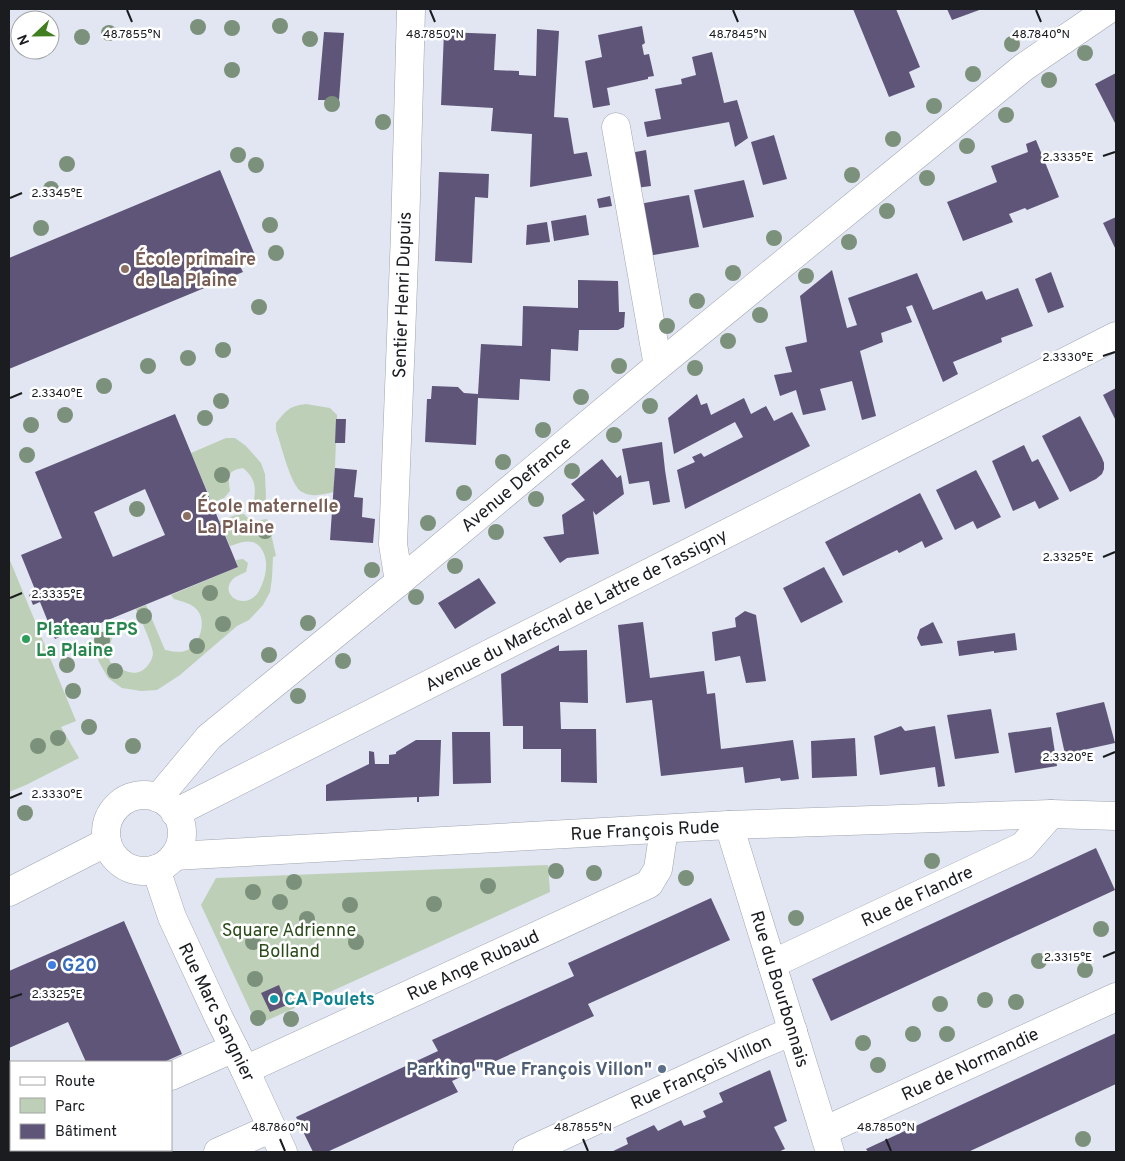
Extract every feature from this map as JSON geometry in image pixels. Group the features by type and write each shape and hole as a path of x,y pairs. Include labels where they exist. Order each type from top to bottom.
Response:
{"street":[{"name":"Sentier Henri Dupuis","path":"399,582 393,544 411,9"},
{"name":"Avenue Defrance","path":"166,805 209,737 1024,67 1109,9"},
{"path":"616,127 658,366"},
{"name":"Avenue du Maréchal de Lattre de Tassigny","path":"166,805 976,408 1116,336"},
{"path":"146,795 166,805 180,824 182,835 180,846 165,862 143,871 130,869 111,853 107,842 106,830 109,818 119,804 135,796 146,795"},
{"name":"Rue François Rude","path":"165,862 729,825 1051,814 1116,816"},
{"name":"Rue de Flandre","path":"772,964 1023,846 1051,814"},
{"name":"Rue du Bourbonnais","path":"729,825 827,1142"},
{"name":"Rue Ange Rubaud","path":"172,1076 240,1059 649,884 658,869 664,829"},
{"path":"9,892 107,842"},
{"name":"Rue Marc Sangnier","path":"165,862 172,917 284,1152"},
{"name":"Rue de Normandie","path":"827,1142 1116,997"},
{"name":"Rue François Villon","path":"527,1152 793,1031"},
{"path":"218,1152 272,1128"}],"green space":[{"path":"306,404 330,408 337,415 334,492 314,495 306,494 298,488 290,474 276,430 276,423 289,409"},
{"path":"226,438 235,438 246,446 261,463 265,474 266,498 261,513 255,513 252,509 255,487 251,477 243,468 231,472 229,478 230,491 224,498 212,503 191,453"},
{"path":"244,514 250,520 268,520 276,556 273,557 270,592 263,605 249,620 237,626 180,675 157,690 141,691 122,688 108,678 99,662 94,647 99,633 112,628 114,632 108,651 110,662 119,668 134,673 139,672 144,670 151,660 153,654 151,644 136,609 146,605 165,650 183,652 190,649 198,640 202,628 201,616 193,606 174,599 171,595 238,567 236,560 243,559 248,563 246,572 233,579 229,585 229,591 231,596 242,601 255,596 264,578 265,556 256,543 241,542 230,546 219,521"},
{"name":"Plateau EPS La Plaine","path":"9,558 76,721 61,727 79,758 9,792"},
{"name":"Square Adrienne Bolland","path":"548,865 550,892 257,1025 201,905 216,878"}],"building":[{"path":"853,9 896,9 920,67 909,72 915,87 889,97"},
{"path":"947,9 982,9 952,20"},
{"path":"642,26 645,43 642,45 644,55 649,54 654,76 607,88 610,105 593,108 585,61 602,57 598,35"},
{"path":"537,29 559,31 554,117 568,118 574,154 587,152 592,176 530,187 532,134 491,131 493,108 441,105 444,32 496,34 494,70 519,71 519,75 536,76"},
{"path":"324,32 344,33 339,100 318,100"},
{"path":"712,52 724,103 737,100 748,138 735,147 729,122 647,137 644,122 661,119 655,89 682,84 681,79 696,75 692,57"},
{"path":"1116,73 1116,125 1095,84"},
{"path":"774,135 787,179 763,185 751,142"},
{"path":"1036,140 1059,197 1027,210 1025,208 1009,214 1013,222 963,241 947,202 997,182 991,166 1028,152 1026,144"},
{"path":"646,150 651,186 636,188 630,153"},
{"name":"École primaire de La Plaine","path":"220,170 257,260 240,266 243,272 9,369 9,258"},
{"path":"439,172 489,174 488,198 475,197 472,263 435,261"},
{"path":"744,180 754,217 703,228 694,190"},
{"path":"689,195 699,247 648,256 639,204"},
{"path":"610,196 612,206 599,208 597,199"},
{"path":"586,215 589,235 554,241 551,221"},
{"path":"1116,217 1116,250 1103,223"},
{"path":"547,222 550,242 526,245 527,225"},
{"path":"832,270 847,328 857,325 848,298 917,273 933,310 982,291 986,300 1018,288 1033,326 1001,338 1002,342 953,362 958,374 943,382 912,305 906,307 912,322 881,333 883,342 860,351 876,416 862,420 852,381 820,389 826,410 803,415 796,390 780,396 774,375 792,372 785,347 807,342 800,296"},
{"path":"1051,272 1064,307 1048,313 1035,279"},
{"path":"578,280 618,281 619,312 625,312 624,327 618,330 579,330 578,351 551,349 550,381 520,379 519,400 478,398 476,445 425,442 427,399 431,399 432,386 458,387 464,393 478,394 481,344 522,346 523,306 578,308"},
{"path":"1116,388 1116,421 1103,395"},
{"path":"697,394 701,405 707,403 711,415 744,398 751,414 766,406 774,421 792,412 810,446 685,509 677,470 695,462 692,457 701,453 704,457 743,437 735,422 674,454 668,418"},
{"name":"École maternelle La Plaine","path":"175,414 238,567 98,624 97,622 55,639 40,602 33,605 29,595 36,592 21,555 62,538 35,472","holes":["145,489 165,535 113,557 94,512"]},
{"path":"1080,416 1102,458 1104,469 1102,474 1096,479 1070,492 1042,436"},
{"path":"336,419 346,419 345,443 335,443"},
{"path":"662,442 670,502 653,505 649,481 629,484 622,449"},
{"path":"1024,445 1032,462 1038,459 1059,499 1039,509 1035,501 1013,511 992,461"},
{"path":"602,459 617,478 621,475 624,494 596,515 593,511 599,554 567,558 560,563 543,537 564,534 562,515 585,500 571,484"},
{"path":"335,468 357,470 354,497 363,498 362,517 375,519 373,543 330,540"},
{"path":"976,470 1001,517 977,529 973,521 955,530 936,490"},
{"path":"920,493 943,539 925,548 922,541 899,553 897,550 843,576 825,542"},
{"path":"824,567 843,602 801,623 783,588"},
{"path":"479,578 496,603 455,629 438,603"},
{"path":"745,611 756,615 766,681 746,683 740,656 715,661 712,632 736,627 735,618"},
{"path":"643,622 650,678 704,671 707,694 715,693 721,749 793,740 799,779 781,781 780,778 745,783 743,767 661,776 652,700 626,703 618,625"},
{"path":"933,622 943,643 921,646 917,638 920,629"},
{"path":"1015,633 1017,650 959,656 957,641"},
{"path":"559,645 559,651 587,650 588,703 560,702 561,729 596,729 597,783 561,782 561,749 523,749 523,726 503,726 501,674"},
{"path":"1104,702 1115,743 1065,754 1056,713"},
{"path":"991,709 999,753 955,759 947,715"},
{"path":"901,726 905,731 935,726 945,786 938,787 935,767 880,775 874,736"},
{"path":"1051,727 1057,766 1015,773 1008,733"},
{"path":"452,732 490,732 491,783 453,784"},
{"path":"855,738 857,776 812,778 811,741"},
{"path":"416,740 441,740 439,796 419,797 419,802 417,802 417,797 326,801 326,785 369,764 369,751 374,752 375,764 389,764 389,755 396,754 396,752"},
{"path":"1096,848 1115,890 831,1021 812,979"},
{"path":"711,898 730,940 588,1004 594,1016 452,1081 458,1092 327,1152 313,1152 296,1117 438,1051 432,1040 574,976 568,963"},
{"path":"124,921 182,1054 166,1061 86,1061 68,1022 9,1048 9,971"},
{"name":"CA Poulets","path":"279,985 287,1005 270,1012 261,993"},
{"path":"1116,1033 1116,1084 968,1152 868,1152 866,1149"},
{"path":"770,1070 787,1121 774,1127 785,1149 778,1152 611,1152 628,1144 626,1138 654,1125 658,1131 681,1120 684,1126 706,1117 703,1111 723,1102 719,1093"},
{"path":"9,1102 10,1151 27,1151 24,1152 9,1152"}],"place":[{"name":"École primaire de La Plaine","path":"125,269"},
{"name":"École maternelle La Plaine","path":"187,516"},
{"name":"Plateau EPS La Plaine","path":"26,639"},
{"name":"G20","path":"52,965"},
{"name":"CA Poulets","path":"274,999"},
{"name":"Parking \"Rue François Villon\"","path":"662,1069"}]}
